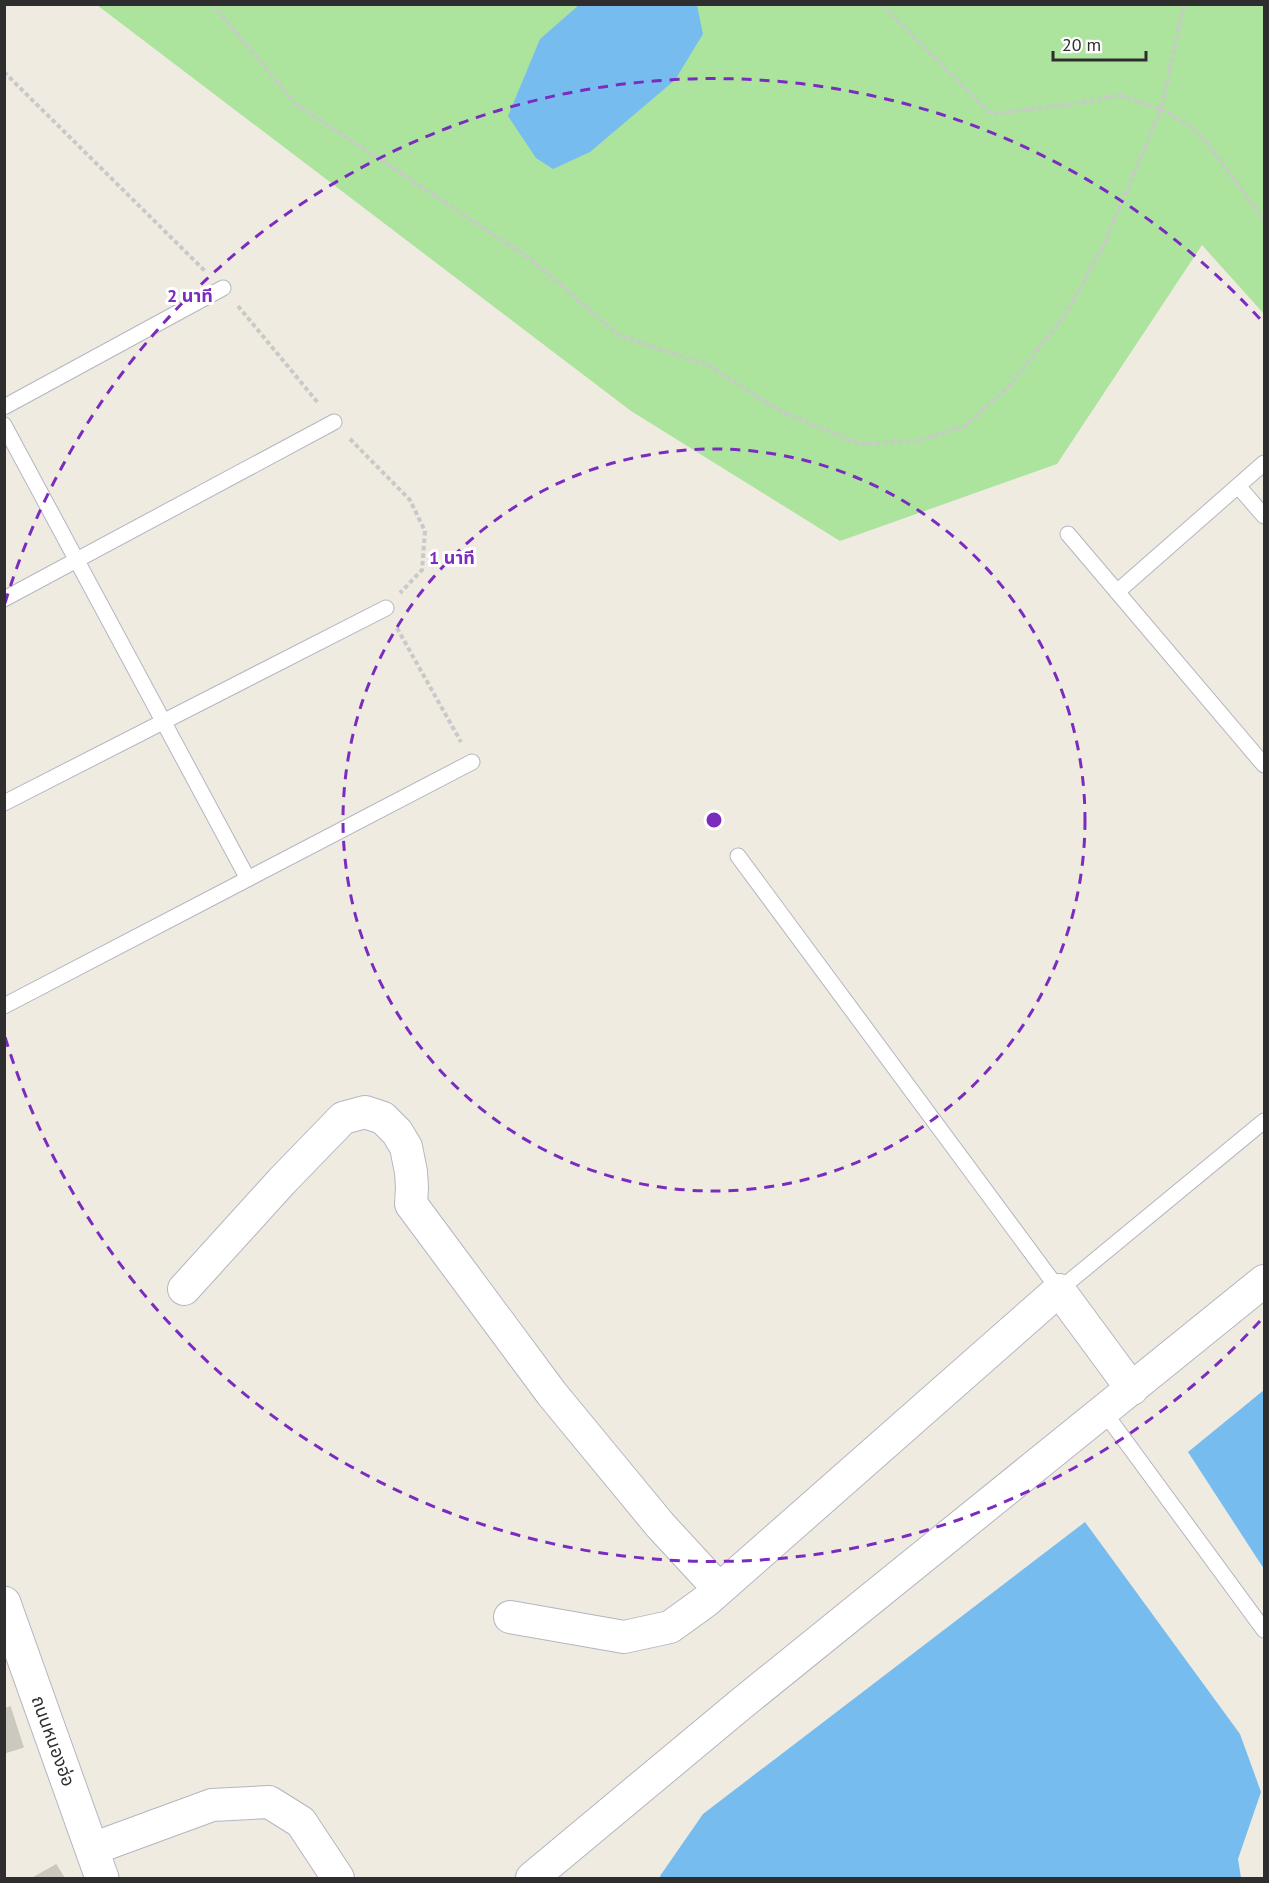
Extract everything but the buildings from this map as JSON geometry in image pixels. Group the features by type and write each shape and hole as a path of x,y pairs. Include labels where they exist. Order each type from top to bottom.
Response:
{"main road":[{"name":"ถนนหนองฮ่อ","path":"4,1603 97,1864"}],"street":[{"path":"184,1289 343,1118 364,1112 383,1118 397,1132 406,1147 412,1187 411,1204 560,1403 660,1525 719,1589"},
{"path":"532,1878 741,1704 1264,1281"},
{"path":"510,1617 624,1637 670,1626 706,1601 1059,1290 1132,1389"},
{"path":"97,1864 212,1805 269,1802 301,1822 338,1878"}],"lane":[{"path":"4,407 223,288"},
{"path":"4,598 334,422"},
{"path":"4,425 248,879"},
{"path":"1117,592 1264,463"},
{"path":"1238,486 1264,516"},
{"path":"1068,534 1264,765"},
{"path":"4,803 386,608"},
{"path":"4,1006 472,762"},
{"path":"738,856 1059,1290 1264,1122"},
{"path":"1104,1412 1264,1630"}],"path":[{"path":"212,4 296,104 529,258 620,336 708,365 776,409 860,444 916,441 965,426 1010,385 1067,312 1104,244 1161,109 1184,4"},
{"path":"881,4 991,114 1081,103 1119,95 1161,109 1188,125 1205,140 1264,220"},
{"path":"4,72 223,288 334,422 410,500 425,531 422,570 386,608 472,762"}],"green space":[{"path":"97,5 1264,5 1264,314 1202,245 1057,464 840,541 631,411"}],"water":[{"path":"579,5 697,5 703,34 675,80 590,152 553,169 536,158 508,116 540,39"},
{"path":"1264,1390 1264,1569 1188,1452"},
{"path":"1085,1522 1240,1734 1261,1792 1238,1859 1241,1878 661,1878 660,1876 703,1814"}]}
